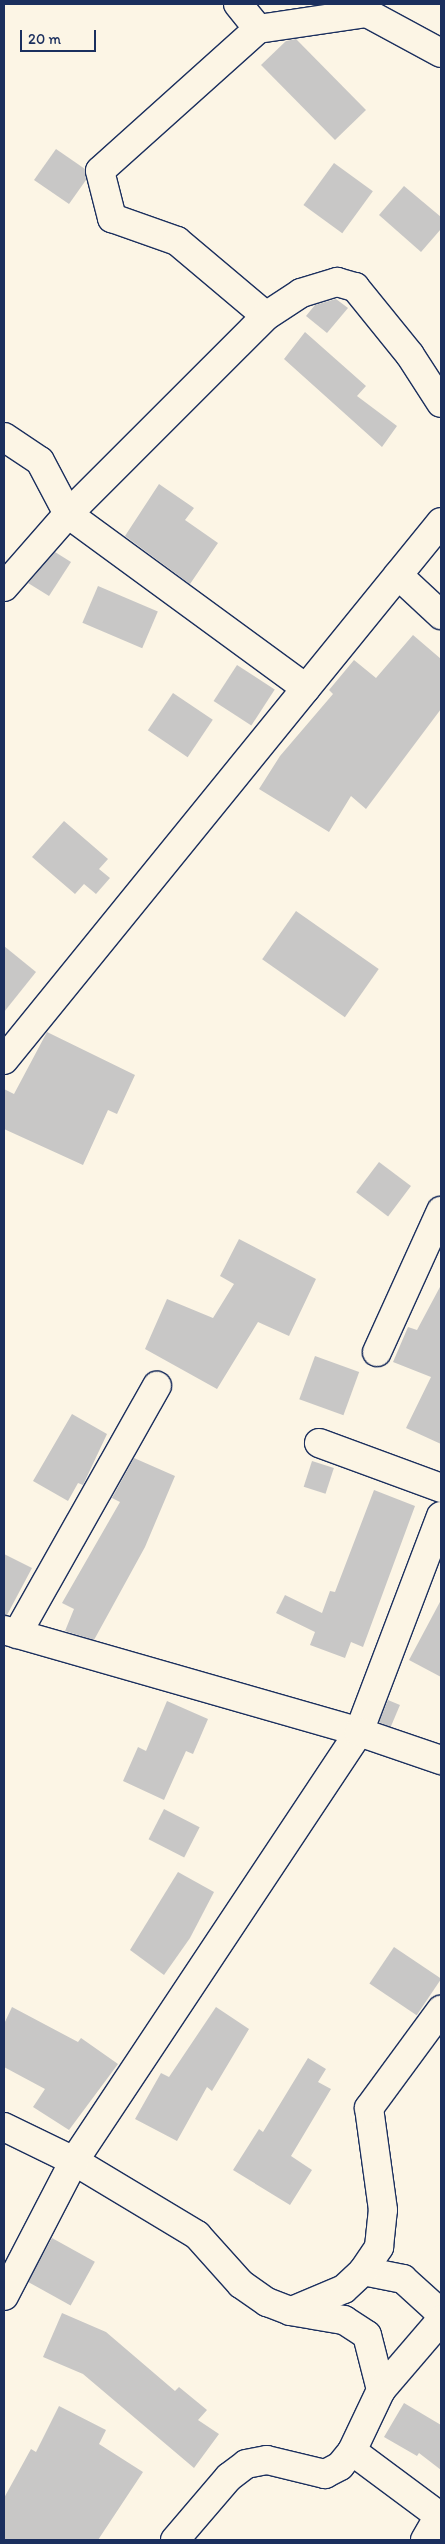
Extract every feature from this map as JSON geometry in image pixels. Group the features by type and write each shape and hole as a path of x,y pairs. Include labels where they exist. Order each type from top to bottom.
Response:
{"street":[{"path":"238,4 258,29"},
{"path":"266,316 177,241 112,218 100,171 258,29 367,13 441,53"},
{"path":"4,587 68,514 266,316 319,286 337,282 355,287 410,355 441,403"},
{"path":"4,437 40,461 68,514 306,688"},
{"path":"4,1060 441,522"},
{"path":"398,575 441,615"},
{"path":"377,1352 441,1211"},
{"path":"157,1386 11,1632 359,1732 441,1760"},
{"path":"319,1443 441,1488"},
{"path":"4,2296 74,2161 359,1732 441,1516"},
{"path":"290,2311 344,2289 363,2271 378,2247 383,2210 369,2108 441,2010"},
{"path":"4,2127 74,2161 196,2235 241,2284 290,2311 344,2320 367,2335 381,2390"},
{"path":"363,2271 403,2278 435,2308 441,2308"},
{"path":"175,2540 229,2476 246,2464 268,2460 305,2473 325,2474 340,2466 352,2451 381,2390 441,2320"},
{"path":"352,2451 440,2516 425,2540"}],"building":[{"path":"296,39 366,110 335,140 261,65 286,41"},
{"path":"56,149 85,169 86,180 69,204 34,180"},
{"path":"334,163 373,191 342,233 303,205"},
{"path":"404,186 441,217 441,229 421,252 379,215"},
{"path":"336,299 348,308 327,333 306,316 315,305"},
{"path":"305,332 366,386 357,396 397,426 382,447 284,359"},
{"path":"159,484 194,508 185,520 218,543 190,584 125,536"},
{"path":"55,552 71,562 49,596 28,583"},
{"path":"98,586 158,611 142,648 82,623"},
{"path":"413,635 441,659 441,709 366,809 351,796 329,832 259,789 280,756 333,694 329,690 354,660 376,678"},
{"path":"237,665 275,690 251,726 214,701"},
{"path":"173,693 213,720 188,757 148,730"},
{"path":"64,821 108,859 99,869 110,878 96,894 84,884 75,894 32,857"},
{"path":"296,911 379,969 345,1017 262,959"},
{"path":"4,946 36,972 4,1012"},
{"path":"47,1032 135,1075 117,1114 108,1110 83,1165 4,1129 4,1089 14,1094"},
{"path":"379,1162 411,1186 388,1216 356,1192"},
{"path":"239,1239 316,1279 289,1336 258,1322 217,1389 145,1349 167,1299 213,1318 234,1284 220,1276"},
{"path":"441,1285 441,1444 406,1428 431,1377 393,1362 408,1327 417,1330"},
{"path":"315,1356 359,1372 343,1415 299,1399"},
{"path":"72,1414 107,1434 83,1485 78,1483 68,1501 33,1481"},
{"path":"134,1458 175,1476 145,1547 94,1640 65,1631 74,1609 62,1603 120,1502 112,1498"},
{"path":"312,1461 334,1468 326,1494 304,1487"},
{"path":"374,1490 415,1506 363,1647 351,1642 345,1658 310,1645 315,1632 276,1613 285,1595 322,1613 330,1591 335,1592"},
{"path":"4,1554 32,1568 7,1615 4,1615"},
{"path":"441,1600 441,1677 409,1660"},
{"path":"388,1700 400,1705 391,1727 379,1722"},
{"path":"167,1701 208,1719 193,1754 186,1751 164,1800 123,1781 138,1747 146,1751"},
{"path":"164,1809 200,1827 184,1857 149,1839"},
{"path":"178,1872 214,1892 190,1938 164,1975 130,1950"},
{"path":"394,1947 441,1979 417,2015 369,1983"},
{"path":"12,2007 78,2042 81,2038 118,2064 69,2130 33,2107 45,2089 4,2067 4,2024"},
{"path":"216,2007 249,2029 212,2091 207,2087 177,2141 135,2119 161,2073 169,2077"},
{"path":"308,2058 326,2069 318,2082 331,2089 291,2156 312,2170 290,2205 233,2170 259,2129 263,2132"},
{"path":"52,2238 95,2262 71,2305 28,2282"},
{"path":"62,2313 106,2332 175,2391 179,2387 207,2410 198,2420 219,2434 194,2468 83,2374 43,2357"},
{"path":"404,2403 441,2425 441,2470 419,2453 417,2456 384,2437"},
{"path":"59,2406 106,2430 99,2444 143,2472 98,2540 4,2540 4,2498 31,2449 36,2452"}]}
